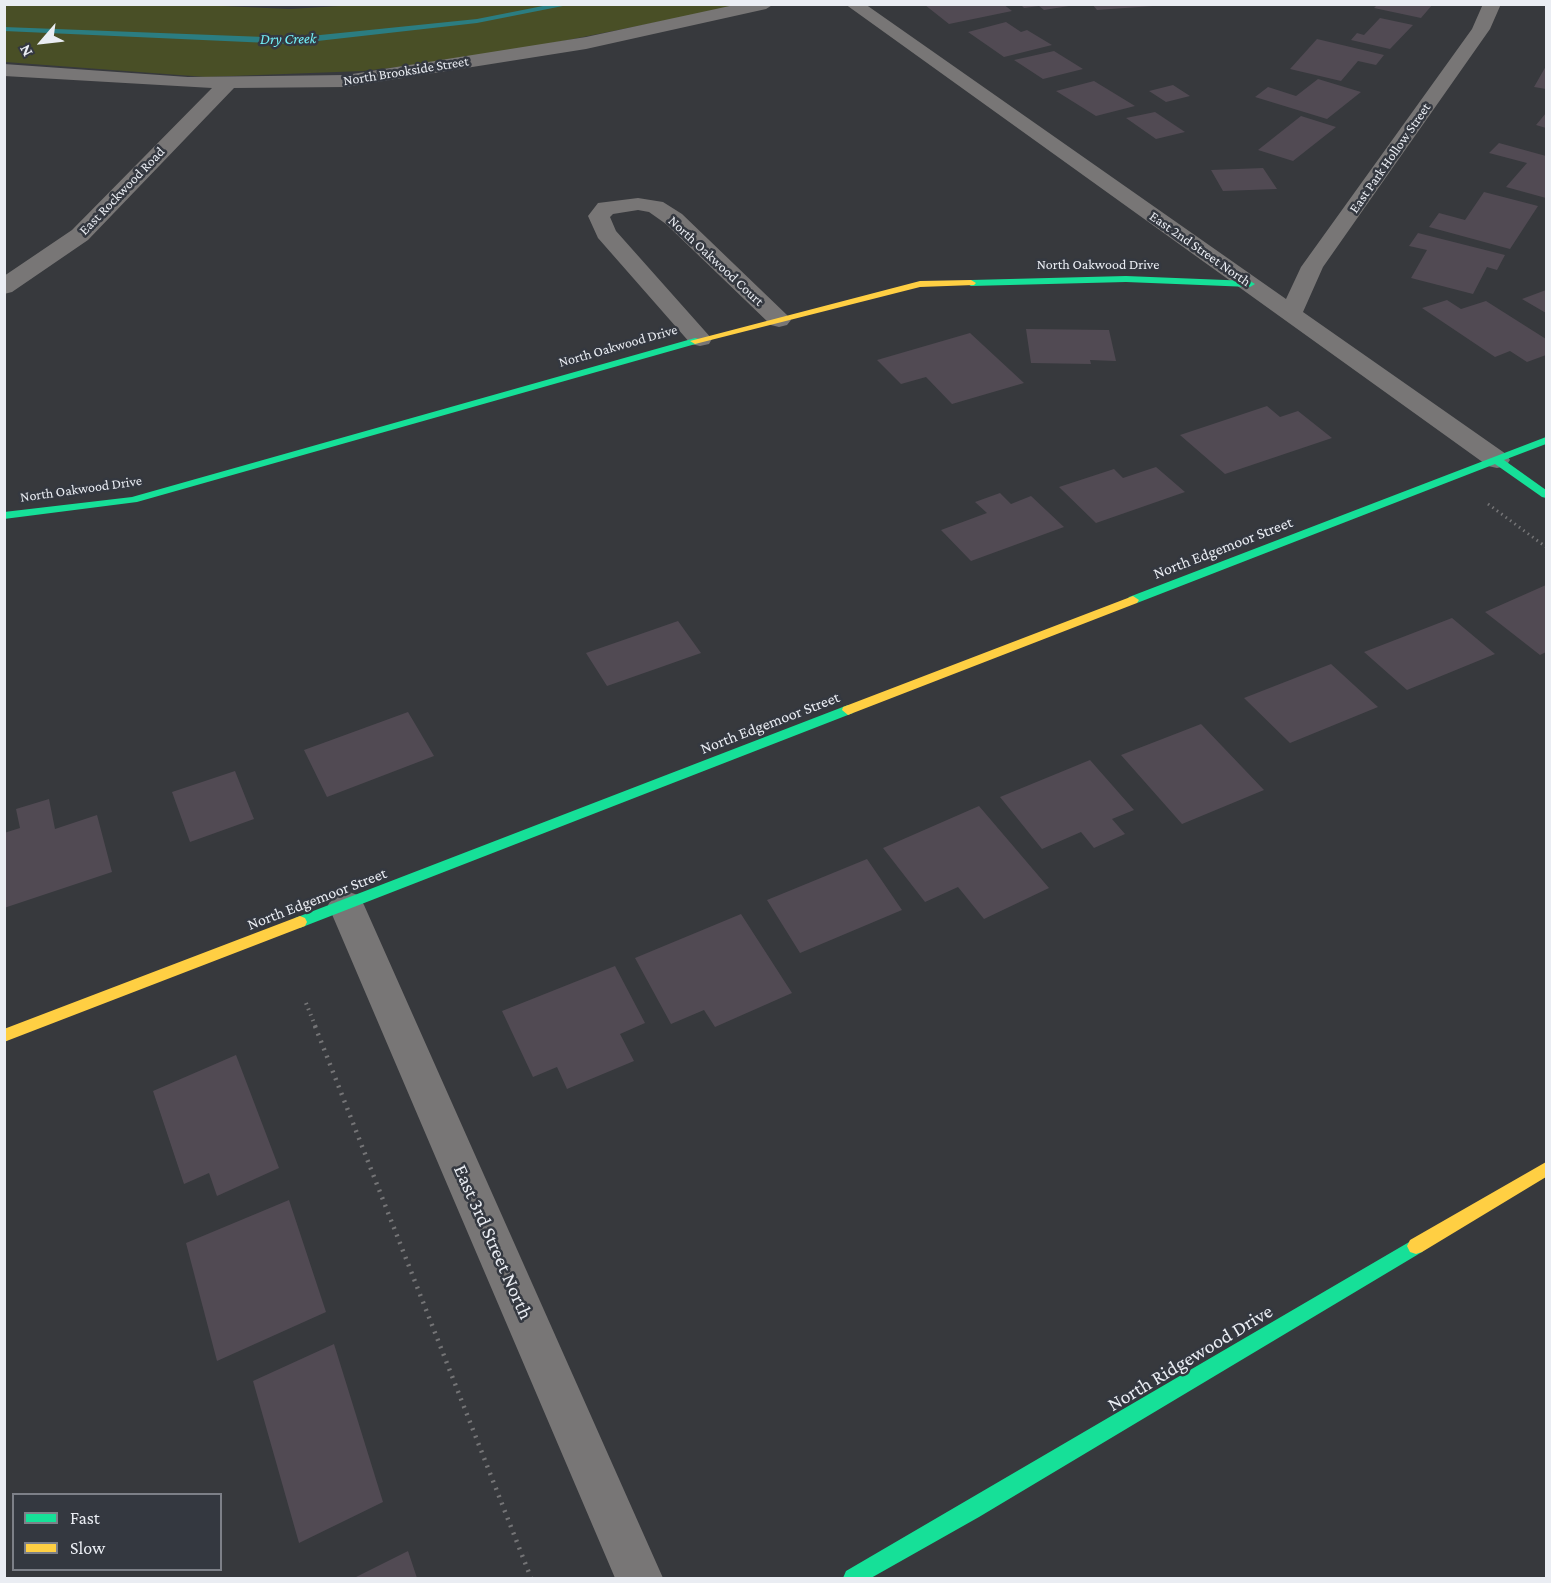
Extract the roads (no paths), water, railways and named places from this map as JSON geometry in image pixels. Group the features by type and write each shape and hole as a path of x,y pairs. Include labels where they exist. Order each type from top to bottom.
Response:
{"street":[{"name":"North Brookside Street","path":"4,70 189,83 346,81 586,43 766,4"},
{"name":"East 2nd Street North","path":"853,4 1546,495"},
{"name":"East Park Hollow Street","path":"1291,313 1312,267 1481,29 1492,4"},
{"name":"East Rockwood Road","path":"4,287 80,235 228,83"},
{"name":"North Oakwood Court","path":"700,339 606,233 599,216 606,208 638,204 655,207 674,219 779,320"},
{"name":"North Oakwood Drive","path":"4,516 133,500 700,339 920,284 1126,279 1250,284"},
{"name":"North Edgemoor Street","path":"4,1036 1546,440"},
{"name":"East 3rd Street North","path":"346,905 639,1578"},
{"name":"North Ridgewood Drive","path":"853,1578 972,1510 1546,1169"}],"waterway":[{"name":"Dry Creek","path":"4,29 291,41 477,21 569,4"}]}
